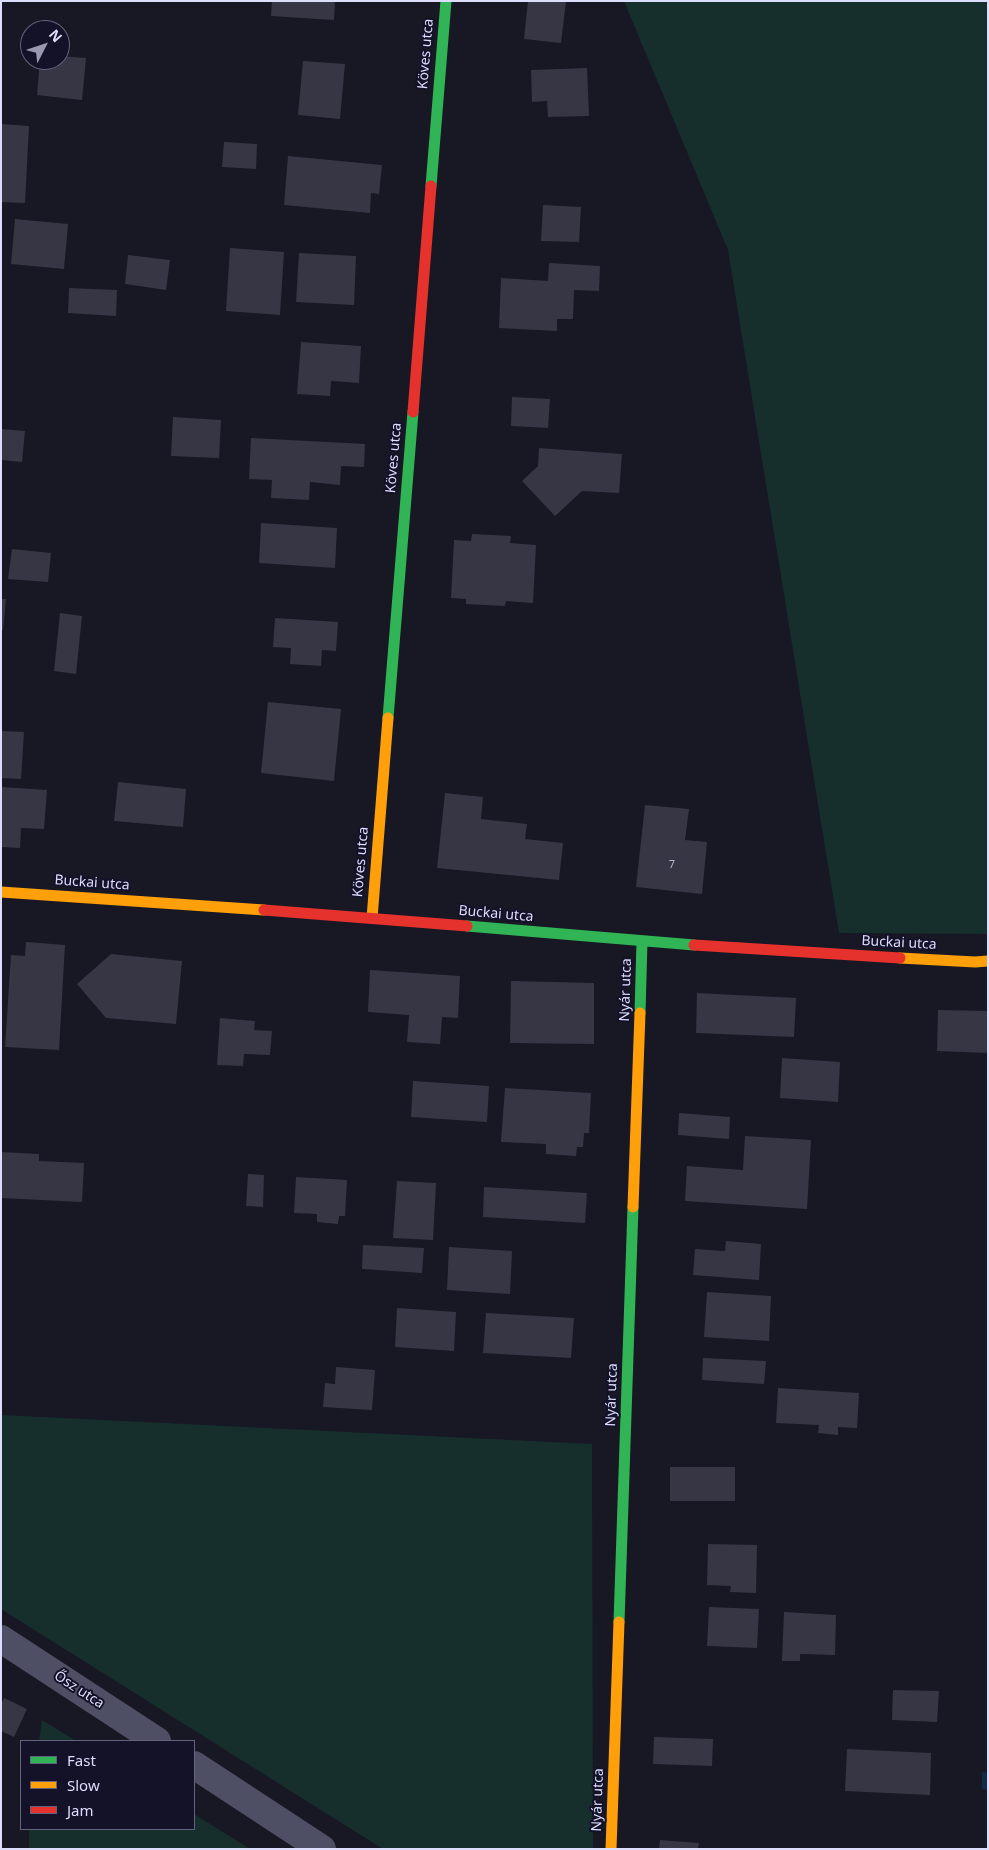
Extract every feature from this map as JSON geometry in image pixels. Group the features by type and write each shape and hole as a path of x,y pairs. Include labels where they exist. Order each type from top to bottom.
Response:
{"street":[{"name":"Köves utca","path":"372,918 446,1"},
{"name":"Buckai utca","path":"1,892 372,918 642,942 975,962 988,961"},
{"name":"Nyár utca","path":"611,1849 642,942"},
{"name":"Ősz utca","path":"1,1639 156,1740"},
{"path":"195,1766 322,1849"}],"green space":[{"path":"624,1 988,1 988,934 839,933 728,250"},
{"path":"1,1415 592,1444 593,1849 383,1849 1,1609"},
{"path":"42,1720 74,1740 39,1740"},
{"path":"195,1815 250,1849 29,1849 29,1830 195,1830"}],"water":[{"path":"982,1772 988,1773 988,1790 982,1789"}],"building":[{"path":"272,1 335,1 334,20 271,16"},
{"path":"528,1 566,1 561,43 524,39"},
{"path":"70,57 86,58 82,100 37,95 39,70 70,70"},
{"path":"303,61 345,64 340,119 298,115"},
{"path":"587,68 589,116 548,117 547,101 532,102 531,70"},
{"path":"1,124 29,126 25,203 1,202"},
{"path":"224,142 257,144 256,169 222,167"},
{"path":"288,156 382,165 379,194 371,193 370,213 284,205"},
{"path":"543,205 581,207 579,242 541,241"},
{"path":"15,219 68,224 64,269 11,264"},
{"path":"230,248 284,252 280,315 226,311"},
{"path":"299,253 356,256 354,305 296,302"},
{"path":"128,255 170,260 166,290 125,284"},
{"path":"549,263 600,266 599,291 574,290 573,319 557,319 557,331 499,328 501,278 548,281"},
{"path":"69,288 117,290 116,316 68,313"},
{"path":"301,342 361,346 359,383 331,381 330,396 297,394"},
{"path":"512,397 550,399 548,428 511,426"},
{"path":"173,417 221,420 219,458 171,456"},
{"path":"1,429 25,431 22,462 1,460"},
{"path":"251,438 365,444 364,467 341,466 340,485 310,482 309,500 271,498 272,480 249,479"},
{"path":"539,448 622,454 619,493 582,491 555,516 522,481 538,466"},
{"path":"261,523 337,528 335,568 259,563"},
{"path":"472,534 511,536 510,543 536,545 533,603 506,601 505,606 466,604 466,599 451,598 454,540 471,541"},
{"path":"12,549 51,553 48,582 8,579"},
{"path":"1,599 6,599 3,630 1,630"},
{"path":"60,613 82,616 76,674 54,671"},
{"path":"275,618 338,622 336,651 322,650 321,666 290,664 291,648 273,647"},
{"path":"268,702 341,709 334,781 261,773"},
{"path":"1,731 24,732 21,779 1,778"},
{"path":"118,782 186,789 183,827 114,821"},
{"path":"1,787 47,790 44,829 21,828 20,848 1,847"},
{"path":"445,793 483,797 481,819 527,824 525,839 563,843 559,880 437,868"},
{"path":"645,805 689,809 685,840 707,842 702,894 636,887"},
{"path":"26,942 65,945 59,1050 5,1047 11,955 25,956"},
{"path":"111,954 182,961 176,1024 106,1018 77,984"},
{"path":"370,970 460,976 458,1018 442,1017 440,1044 407,1042 409,1015 368,1012"},
{"path":"511,981 594,983 594,1044 510,1043"},
{"path":"697,993 796,998 794,1037 696,1033"},
{"path":"938,1010 988,1011 988,1053 937,1051"},
{"path":"220,1018 255,1021 254,1030 272,1031 270,1055 244,1054 243,1066 217,1065"},
{"path":"782,1058 840,1062 838,1102 780,1098"},
{"path":"413,1081 489,1086 487,1122 411,1117"},
{"path":"505,1088 591,1093 589,1133 584,1133 583,1147 577,1147 576,1156 546,1154 546,1144 501,1142"},
{"path":"679,1113 730,1117 729,1139 678,1135"},
{"path":"745,1136 811,1140 807,1209 685,1201 687,1166 743,1170"},
{"path":"1,1152 39,1154 39,1161 84,1163 82,1202 1,1198"},
{"path":"248,1174 264,1175 263,1207 246,1206"},
{"path":"296,1177 347,1180 345,1216 339,1216 338,1224 317,1222 317,1214 294,1213"},
{"path":"397,1181 436,1183 433,1240 393,1238"},
{"path":"484,1187 587,1193 585,1223 483,1217"},
{"path":"726,1241 761,1244 759,1280 693,1275 695,1249 725,1251"},
{"path":"363,1245 424,1248 422,1273 362,1269"},
{"path":"449,1247 512,1251 510,1294 447,1290"},
{"path":"707,1292 771,1296 769,1341 704,1337"},
{"path":"397,1308 456,1312 454,1351 395,1347"},
{"path":"486,1313 574,1318 571,1358 483,1353"},
{"path":"703,1358 766,1361 764,1384 702,1380"},
{"path":"336,1367 375,1370 372,1410 323,1407 325,1383 335,1384"},
{"path":"778,1388 859,1393 857,1428 838,1427 838,1435 818,1433 819,1425 776,1423"},
{"path":"670,1467 735,1467 735,1501 670,1501"},
{"path":"708,1544 757,1545 756,1593 730,1592 731,1586 707,1585"},
{"path":"709,1607 759,1609 757,1648 707,1646"},
{"path":"784,1612 836,1615 835,1655 800,1654 800,1661 782,1661"},
{"path":"893,1690 939,1691 937,1722 892,1720"},
{"path":"4,1698 27,1709 14,1737 1,1731 1,1704"},
{"path":"654,1737 713,1739 712,1766 653,1764"},
{"path":"847,1749 931,1753 930,1795 845,1791"},
{"path":"660,1840 699,1843 698,1849 659,1849"}],"traffic: fast":[{"path":"431,186 446,1"},
{"path":"388,718 413,412"},
{"path":"467,926 694,945"},
{"path":"640,1013 642,942"},
{"path":"619,1622 633,1207"}],"traffic: slow":[{"path":"372,918 388,718"},
{"path":"1,892 264,910"},
{"path":"900,958 988,961"},
{"path":"633,1207 640,1013"},
{"path":"611,1849 619,1622"}],"traffic: jam":[{"path":"413,412 431,186"},
{"path":"264,910 467,926"},
{"path":"694,945 900,958"}]}
